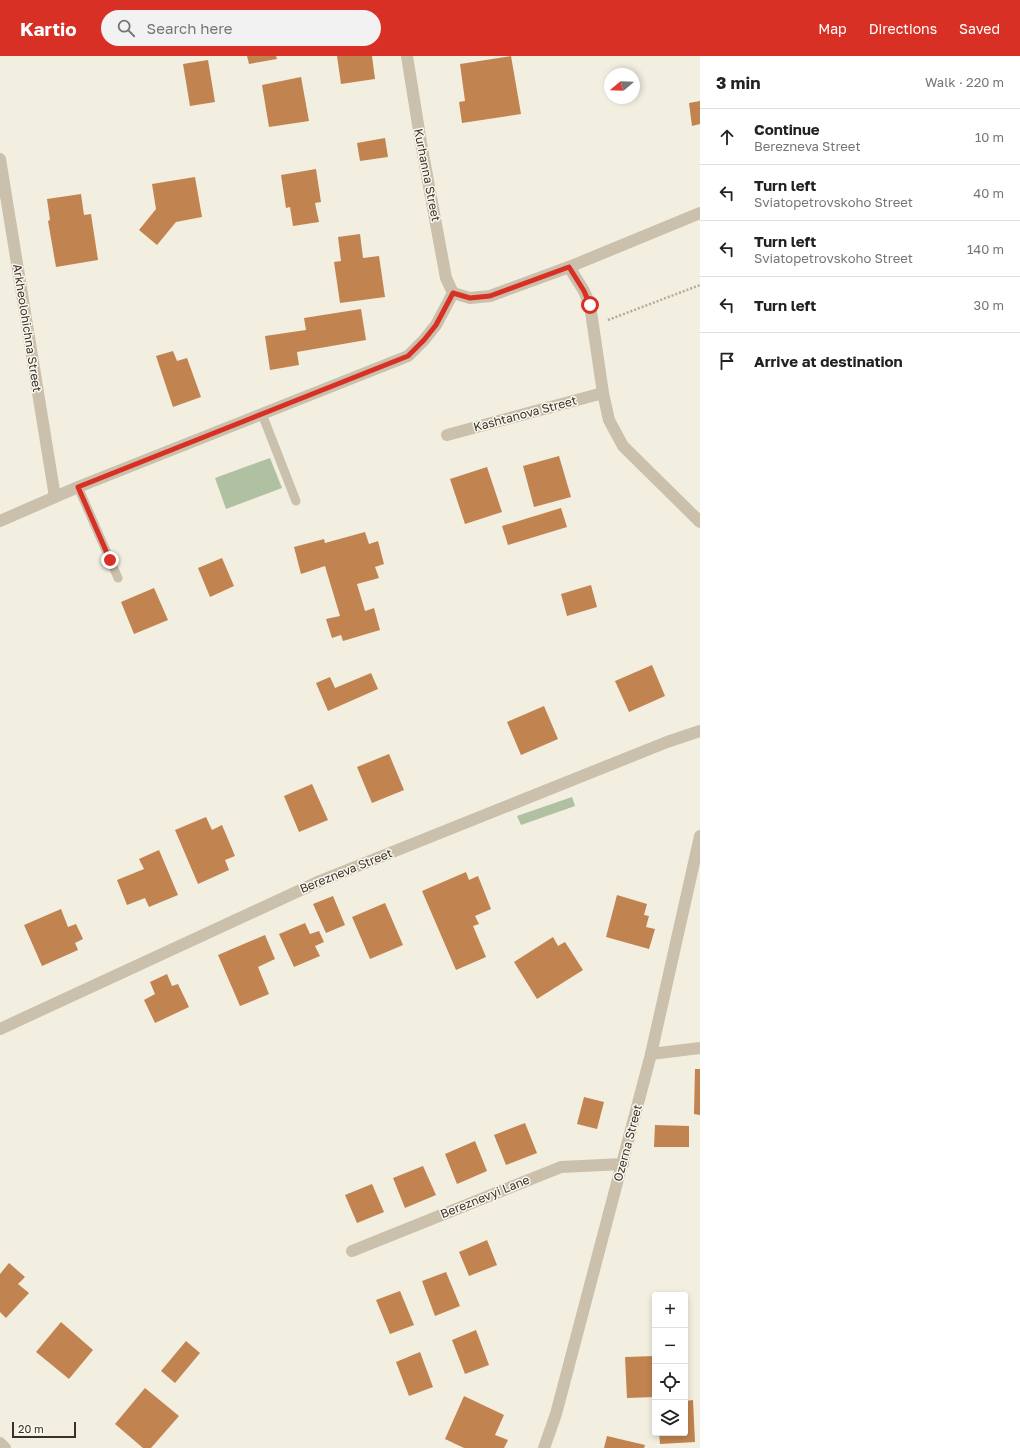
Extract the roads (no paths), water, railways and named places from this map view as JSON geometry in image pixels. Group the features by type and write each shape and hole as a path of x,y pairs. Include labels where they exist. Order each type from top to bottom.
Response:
{"street":[{"name":"Kurhanna Street","path":"406,56 446,278 453,293"},
{"name":"Arkheolohichna Street","path":"0,159 55,497"},
{"path":"0,521 78,487 408,356 436,325 453,293 470,298 490,296 569,267 700,214"},
{"path":"569,267 584,291 590,305 603,393 609,420 623,446 700,522"},
{"name":"Kashtanova Street","path":"447,435 603,393"},
{"name":"Berezneva Street","path":"0,1028 320,881 652,748 700,731"},
{"name":"Ozerna Street","path":"544,1448 556,1414 623,1164 651,1054 700,836"},
{"path":"651,1054 700,1048"},
{"name":"Bereznevyi Lane","path":"352,1251 561,1167 623,1164"},
{"path":"0,1443 5,1448"}],"lane":[{"path":"262,414 296,501"},
{"path":"78,487 118,578"}]}
